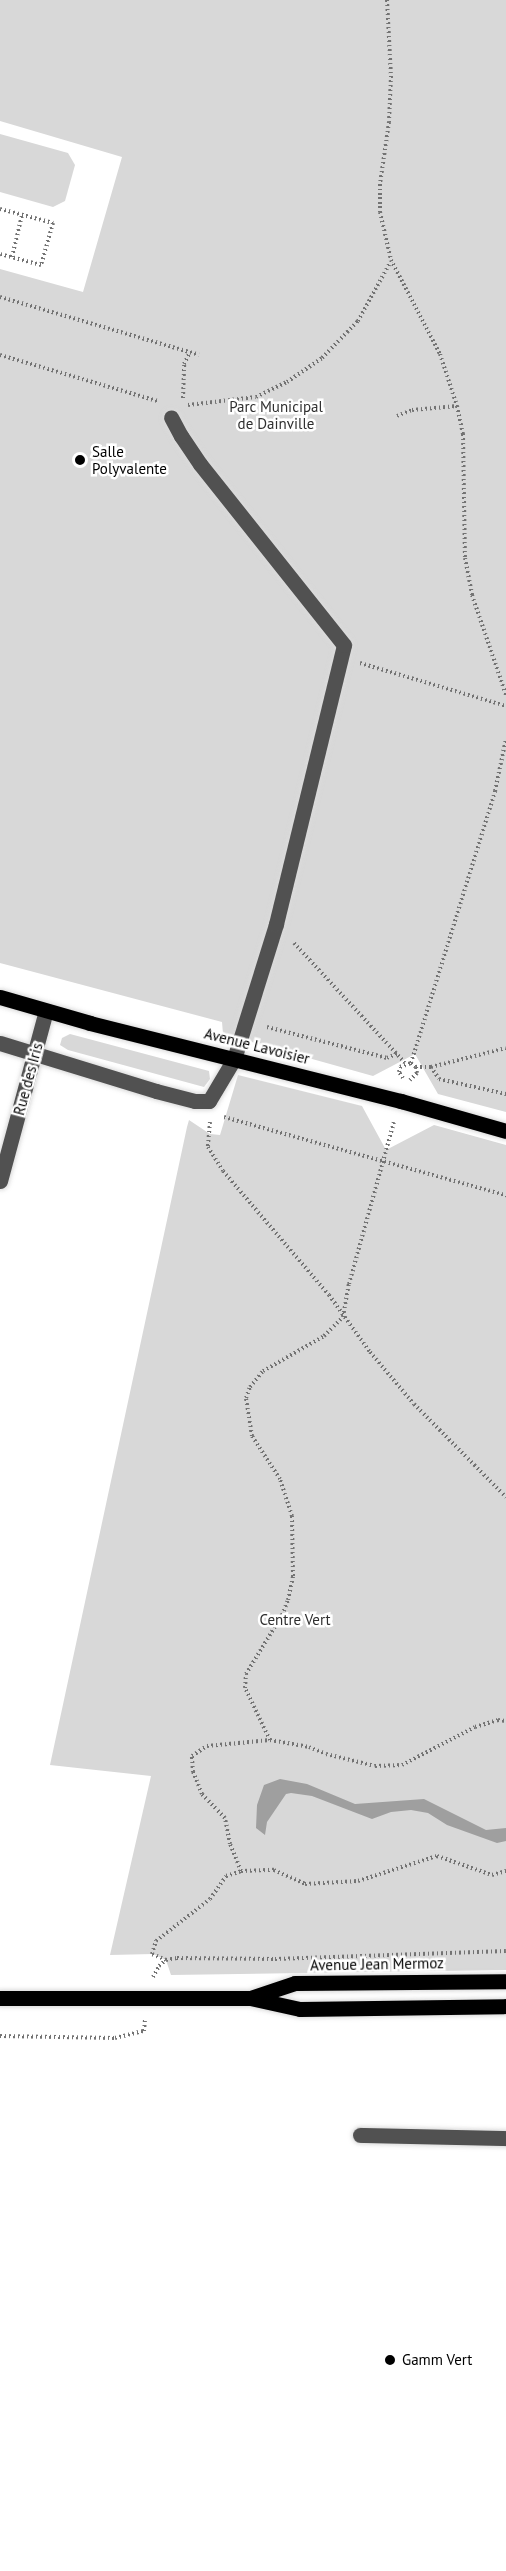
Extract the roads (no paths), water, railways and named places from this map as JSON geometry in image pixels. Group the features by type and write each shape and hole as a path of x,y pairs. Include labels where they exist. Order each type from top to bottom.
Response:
{"main road":[{"name":"Avenue Lavoisier","path":"0,997 45,1011 371,1093 506,1131"},
{"name":"Avenue Jean Mermoz","path":"250,1998 295,1983 506,1981"},
{"name":"Avenue Jean Mermoz","path":"0,1998 250,1998 300,2009 506,2006"}],"street":[{"path":"0,1042 156,1091 195,1101 209,1101 234,1059 276,924 344,645 200,464 171,417"},
{"name":"Rue des Iris","path":"0,1181 45,1011"},
{"path":"360,2134 506,2138"}],"place":[{"name":"Salle Polyvalente","path":"80,460"},
{"name":"Gamm Vert","path":"390,2360"}],"park label":[{"name":"Parc Municipal de Dainville","path":"276,414"},
{"name":"Centre Vert","path":"295,1620"}]}
